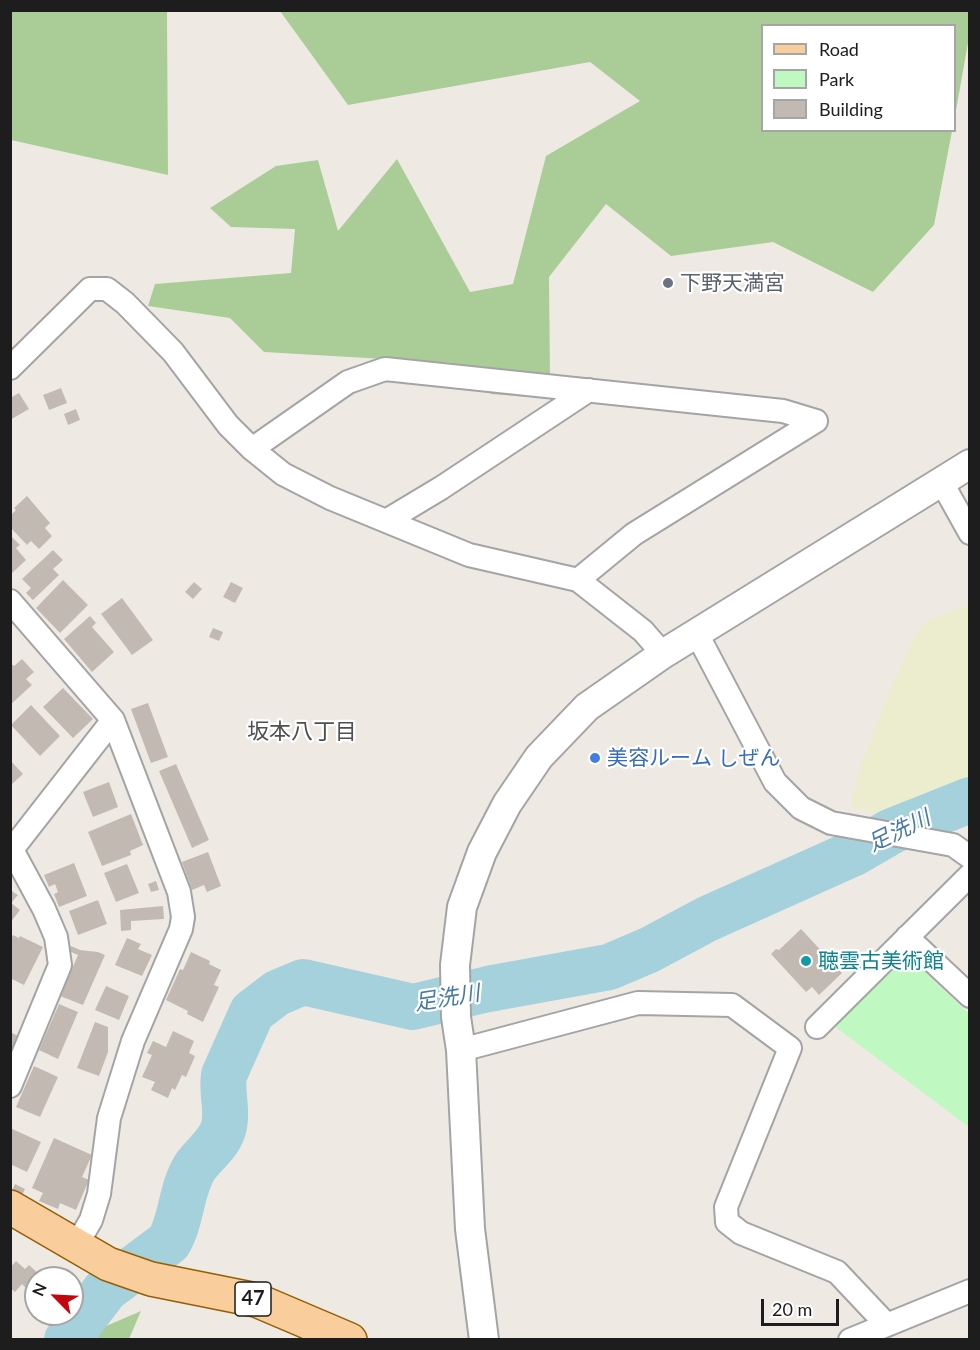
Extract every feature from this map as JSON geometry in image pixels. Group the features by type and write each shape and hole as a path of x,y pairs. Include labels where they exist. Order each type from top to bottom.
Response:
{"main road":[{"name":"47","path":"10,1207 108,1264 151,1279 256,1300 350,1340"}],"street":[{"path":"10,368 90,289 107,289 125,303 173,352 228,424 252,450 283,474 330,498 469,555 578,580 643,631 663,654"},
{"path":"252,450 348,382 385,369 783,411 816,421 634,534 578,580"},
{"path":"386,521 441,488 589,390"},
{"path":"484,1340 470,1229 461,1050 456,1017 455,965 462,907 482,852 507,804 538,757 587,707 663,654 969,464"},
{"path":"941,482 969,532"},
{"path":"10,601 112,720 179,892 183,923 129,1052 110,1119 99,1194 91,1220 76,1246"},
{"path":"697,634 775,782 801,808 831,823 953,845 969,857"},
{"path":"10,1086 60,965 56,937 11,849 112,720"},
{"path":"817,1027 969,875"},
{"path":"907,937 969,996"},
{"path":"461,1050 638,1003 732,1005 790,1048 726,1207 727,1221 741,1233 837,1272 887,1324"},
{"path":"850,1340 969,1291"}],"green space":[{"path":"11,10 167,11 168,175 11,140"},
{"path":"280,11 969,11 969,37 956,110 956,24 761,24 761,132 952,132 934,225 873,292 773,242 671,256 606,204 549,277 550,378 529,397 491,394 453,363 264,352 230,318 148,306 155,284 291,273 295,229 231,227 210,208 276,166 318,160 338,231 397,159 470,292 513,284 546,156 640,101 590,62 348,105"},
{"path":"969,604 969,788 935,798 892,819 850,806 861,765 883,706 913,638 925,622"},
{"path":"908,956 969,1014 969,1127 834,1026"},
{"path":"141,1311 129,1339 76,1339"}],"building":[{"path":"61,388 67,403 49,410 43,395"},
{"path":"10,393 12,397 19,393 29,409 10,420"},
{"path":"76,409 80,420 68,425 64,414"},
{"path":"27,496 50,523 45,528 52,536 39,549 31,541 27,545 10,527 10,516 16,510 14,508"},
{"path":"10,535 20,545 16,548 26,560 10,575"},
{"path":"53,550 63,560 53,569 59,575 33,600 26,593 31,588 22,579"},
{"path":"63,580 88,605 60,633 36,608"},
{"path":"194,582 202,589 193,599 185,592"},
{"path":"231,582 243,588 235,603 223,597"},
{"path":"122,598 153,640 132,655 101,614"},
{"path":"90,616 96,623 92,627 114,652 92,672 64,639"},
{"path":"213,628 223,632 219,641 209,637"},
{"path":"22,659 34,672 26,679 32,685 10,705 10,663 14,666"},
{"path":"63,688 93,719 73,738 43,707"},
{"path":"148,703 168,757 151,763 131,709"},
{"path":"31,705 60,736 40,756 11,725"},
{"path":"10,760 23,774 10,786"},
{"path":"176,764 209,840 192,848 159,771"},
{"path":"109,782 118,807 93,817 83,792"},
{"path":"131,814 143,845 130,851 131,855 102,866 88,832"},
{"path":"208,852 221,886 207,892 204,885 192,890 182,862"},
{"path":"74,863 87,896 59,907 54,894 58,892 55,884 49,887 44,875"},
{"path":"127,864 139,893 116,902 104,873"},
{"path":"156,881 159,890 151,892 148,884"},
{"path":"10,890 18,895 11,903 20,910 10,923"},
{"path":"98,900 107,924 78,935 69,911"},
{"path":"163,906 164,919 131,921 131,930 121,931 120,910"},
{"path":"801,929 842,973 819,995 812,987 806,992 771,954 776,949 779,950"},
{"path":"13,935 43,947 24,985 10,978 10,940"},
{"path":"127,938 141,944 138,949 152,955 142,976 115,965"},
{"path":"71,946 105,955 83,1005 60,996 78,955 69,951"},
{"path":"191,952 210,961 209,964 221,970 214,985 219,987 203,1022 166,1000 180,969 183,970"},
{"path":"106,986 129,996 119,1020 95,1010"},
{"path":"59,1004 78,1012 58,1059 39,1050"},
{"path":"95,1022 108,1027 108,1052 99,1076 77,1068"},
{"path":"173,1031 194,1041 189,1053 195,1056 186,1077 182,1075 175,1090 172,1088 168,1098 151,1090 155,1082 142,1077 152,1055 147,1053 153,1041 166,1047"},
{"path":"10,1032 18,1036 13,1047 10,1046"},
{"path":"34,1066 58,1077 40,1117 16,1107"},
{"path":"10,1128 41,1142 27,1172 10,1164"},
{"path":"54,1138 92,1155 82,1177 89,1180 76,1210 60,1203 58,1209 39,1201 43,1193 32,1188"},
{"path":"15,1184 25,1189 22,1195 12,1191"},
{"path":"16,1261 24,1268 24,1286 22,1284 15,1292 10,1288 10,1268"}],"waterway":[{"name":"足洗川","path":"67,1340 106,1289 169,1242 177,1224 190,1176 222,1132 225,1120 224,1075 252,1012 277,993 303,982 413,1007 488,989 609,967 649,950 707,919 854,853 892,831 970,800"}],"place":[{"name":"下野天満宮","path":"668,283"},
{"name":"美容ルーム しぜん","path":"595,758"},
{"name":"聴雲古美術館","path":"806,961"}],"district":[{"name":"坂本八丁目","path":"302,732"}]}
